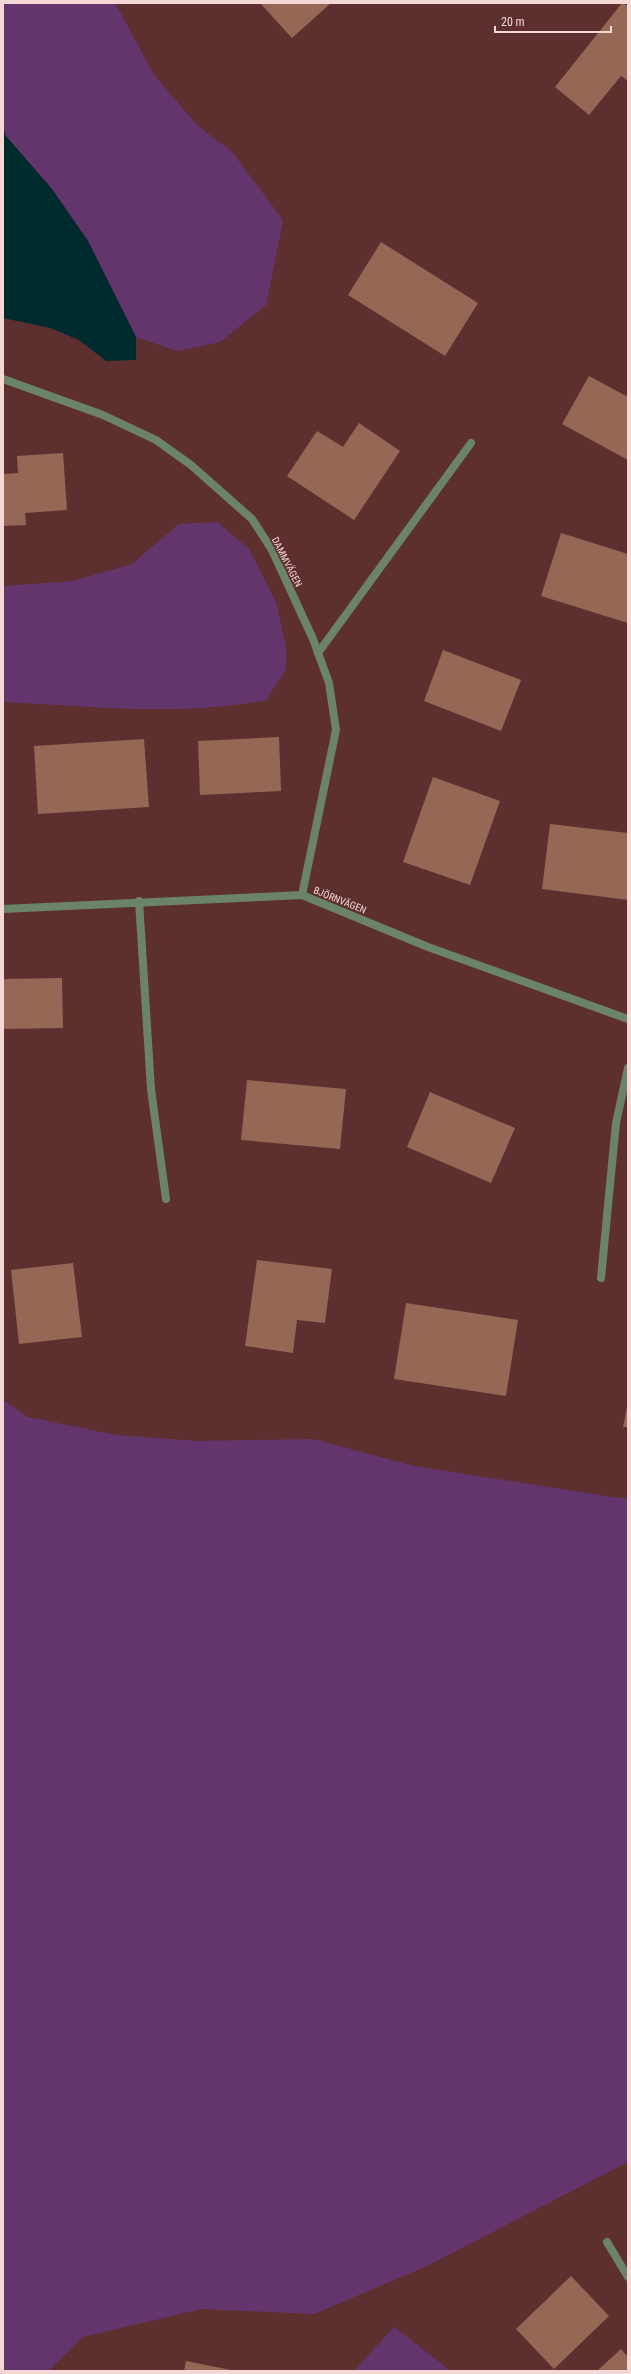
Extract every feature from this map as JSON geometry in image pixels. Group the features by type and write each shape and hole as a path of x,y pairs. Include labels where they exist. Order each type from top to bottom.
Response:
{"street":[{"name":"DAMMVÄGEN","path":"3,379 103,415 156,440 191,465 252,519 272,550 318,653 329,683 336,730 302,895"},
{"path":"318,653 471,443"},
{"name":"BJÖRNVÄGEN","path":"3,909 302,895 428,947 628,1018"},
{"path":"139,902 150,1089 166,1199"},
{"path":"601,1278 616,1123 628,1068"},
{"path":"607,2242 628,2277"}],"shaded area":[{"path":"3,3 115,3 154,75 198,126 232,152 283,220 266,305 220,342 177,351 136,337 88,241 52,189 6,136 3,128"},
{"path":"217,522 249,549 276,602 286,647 286,669 266,700 201,708 168,709 102,708 3,702 3,586 73,581 132,564 179,524"},
{"path":"3,1400 28,1417 116,1435 197,1441 313,1439 414,1466 618,1498 628,1497 628,2162 427,2266 314,2314 201,2309 83,2337 48,2371 3,2371"},
{"path":"394,2327 451,2371 354,2371"}],"water":[{"path":"3,128 6,136 52,189 88,241 136,337 136,360 106,361 79,340 50,328 3,318"}],"building":[{"path":"260,3 331,3 292,38"},
{"path":"622,3 628,6 628,81 621,76 589,115 555,87"},
{"path":"381,242 478,303 445,356 348,295"},
{"path":"589,376 628,397 628,460 562,424"},
{"path":"359,423 400,451 354,520 287,476 317,431 343,447"},
{"path":"63,453 67,510 25,513 26,525 3,526 3,474 18,473 17,456"},
{"path":"561,533 628,554 628,623 541,596"},
{"path":"443,650 521,680 501,731 424,701"},
{"path":"279,737 281,791 200,795 198,741"},
{"path":"144,739 149,807 38,814 34,746"},
{"path":"433,777 500,801 470,885 403,862"},
{"path":"550,824 628,833 628,900 542,889"},
{"path":"62,978 63,1028 3,1029 3,979"},
{"path":"247,1080 346,1089 340,1149 241,1140"},
{"path":"430,1092 515,1128 491,1183 407,1147"},
{"path":"257,1260 332,1269 325,1323 297,1320 293,1353 245,1346"},
{"path":"73,1263 82,1337 19,1344 11,1270"},
{"path":"406,1303 518,1320 506,1396 394,1379"},
{"path":"627,1407 628,1427 623,1427"},
{"path":"571,2276 609,2316 554,2369 516,2329"},
{"path":"621,2349 628,2357 628,2371 597,2371"},
{"path":"186,2361 231,2370 231,2371 184,2371"}]}
